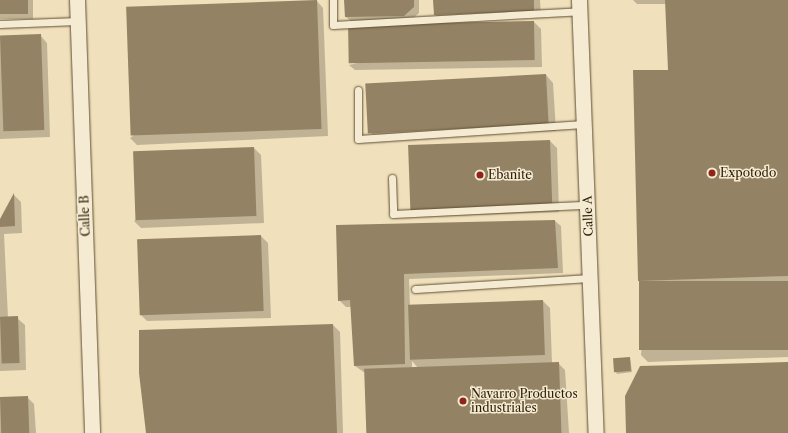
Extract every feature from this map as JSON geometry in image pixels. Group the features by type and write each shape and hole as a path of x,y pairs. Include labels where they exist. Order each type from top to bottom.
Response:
{"street":[{"name":"Calle B","path":"77,0 92,433"},
{"name":"Calle A","path":"580,6 596,433"}],"lane":[{"path":"334,0 334,25 580,6"},
{"path":"0,24 78,22"},
{"path":"358,90 358,139 584,124"},
{"path":"392,178 393,214 587,205"},
{"path":"415,290 590,278"}],"building":[{"path":"0,0 28,0 28,14 0,14"},
{"path":"317,0 322,129 131,136 126,7"},
{"path":"344,0 414,0 414,7 404,16 345,17"},
{"path":"433,0 534,0 534,11 434,15"},
{"name":"Expotodo","path":"665,0 788,0 788,276 638,281 633,70 668,70"},
{"path":"534,21 535,60 349,63 348,24"},
{"path":"41,34 44,130 3,131 0,35"},
{"path":"546,74 549,124 368,133 365,83"},
{"name":"Ebanite","path":"550,140 552,205 410,210 408,145"},
{"path":"254,147 256,216 135,220 133,151"},
{"path":"14,193 15,226 0,227 0,219"},
{"path":"555,220 558,268 404,274 405,364 354,366 350,300 338,301 336,225"},
{"path":"261,235 264,311 140,315 137,239"},
{"path":"639,281 788,281 788,350 639,350"},
{"path":"543,300 545,355 410,360 408,305"},
{"path":"18,316 20,363 2,364 0,317"},
{"path":"333,324 337,433 146,433 139,373 139,330"},
{"path":"630,357 631,371 614,372 613,358"},
{"name":"Navarro Productos industriales","path":"559,362 561,433 366,433 364,369"},
{"path":"788,362 788,433 626,433 625,396 640,366"},
{"path":"28,396 29,433 1,433 0,397"}],"place":[{"name":"Expotodo","path":"712,173"},
{"name":"Ebanite","path":"480,175"},
{"name":"Navarro Productos industriales","path":"463,401"}]}
